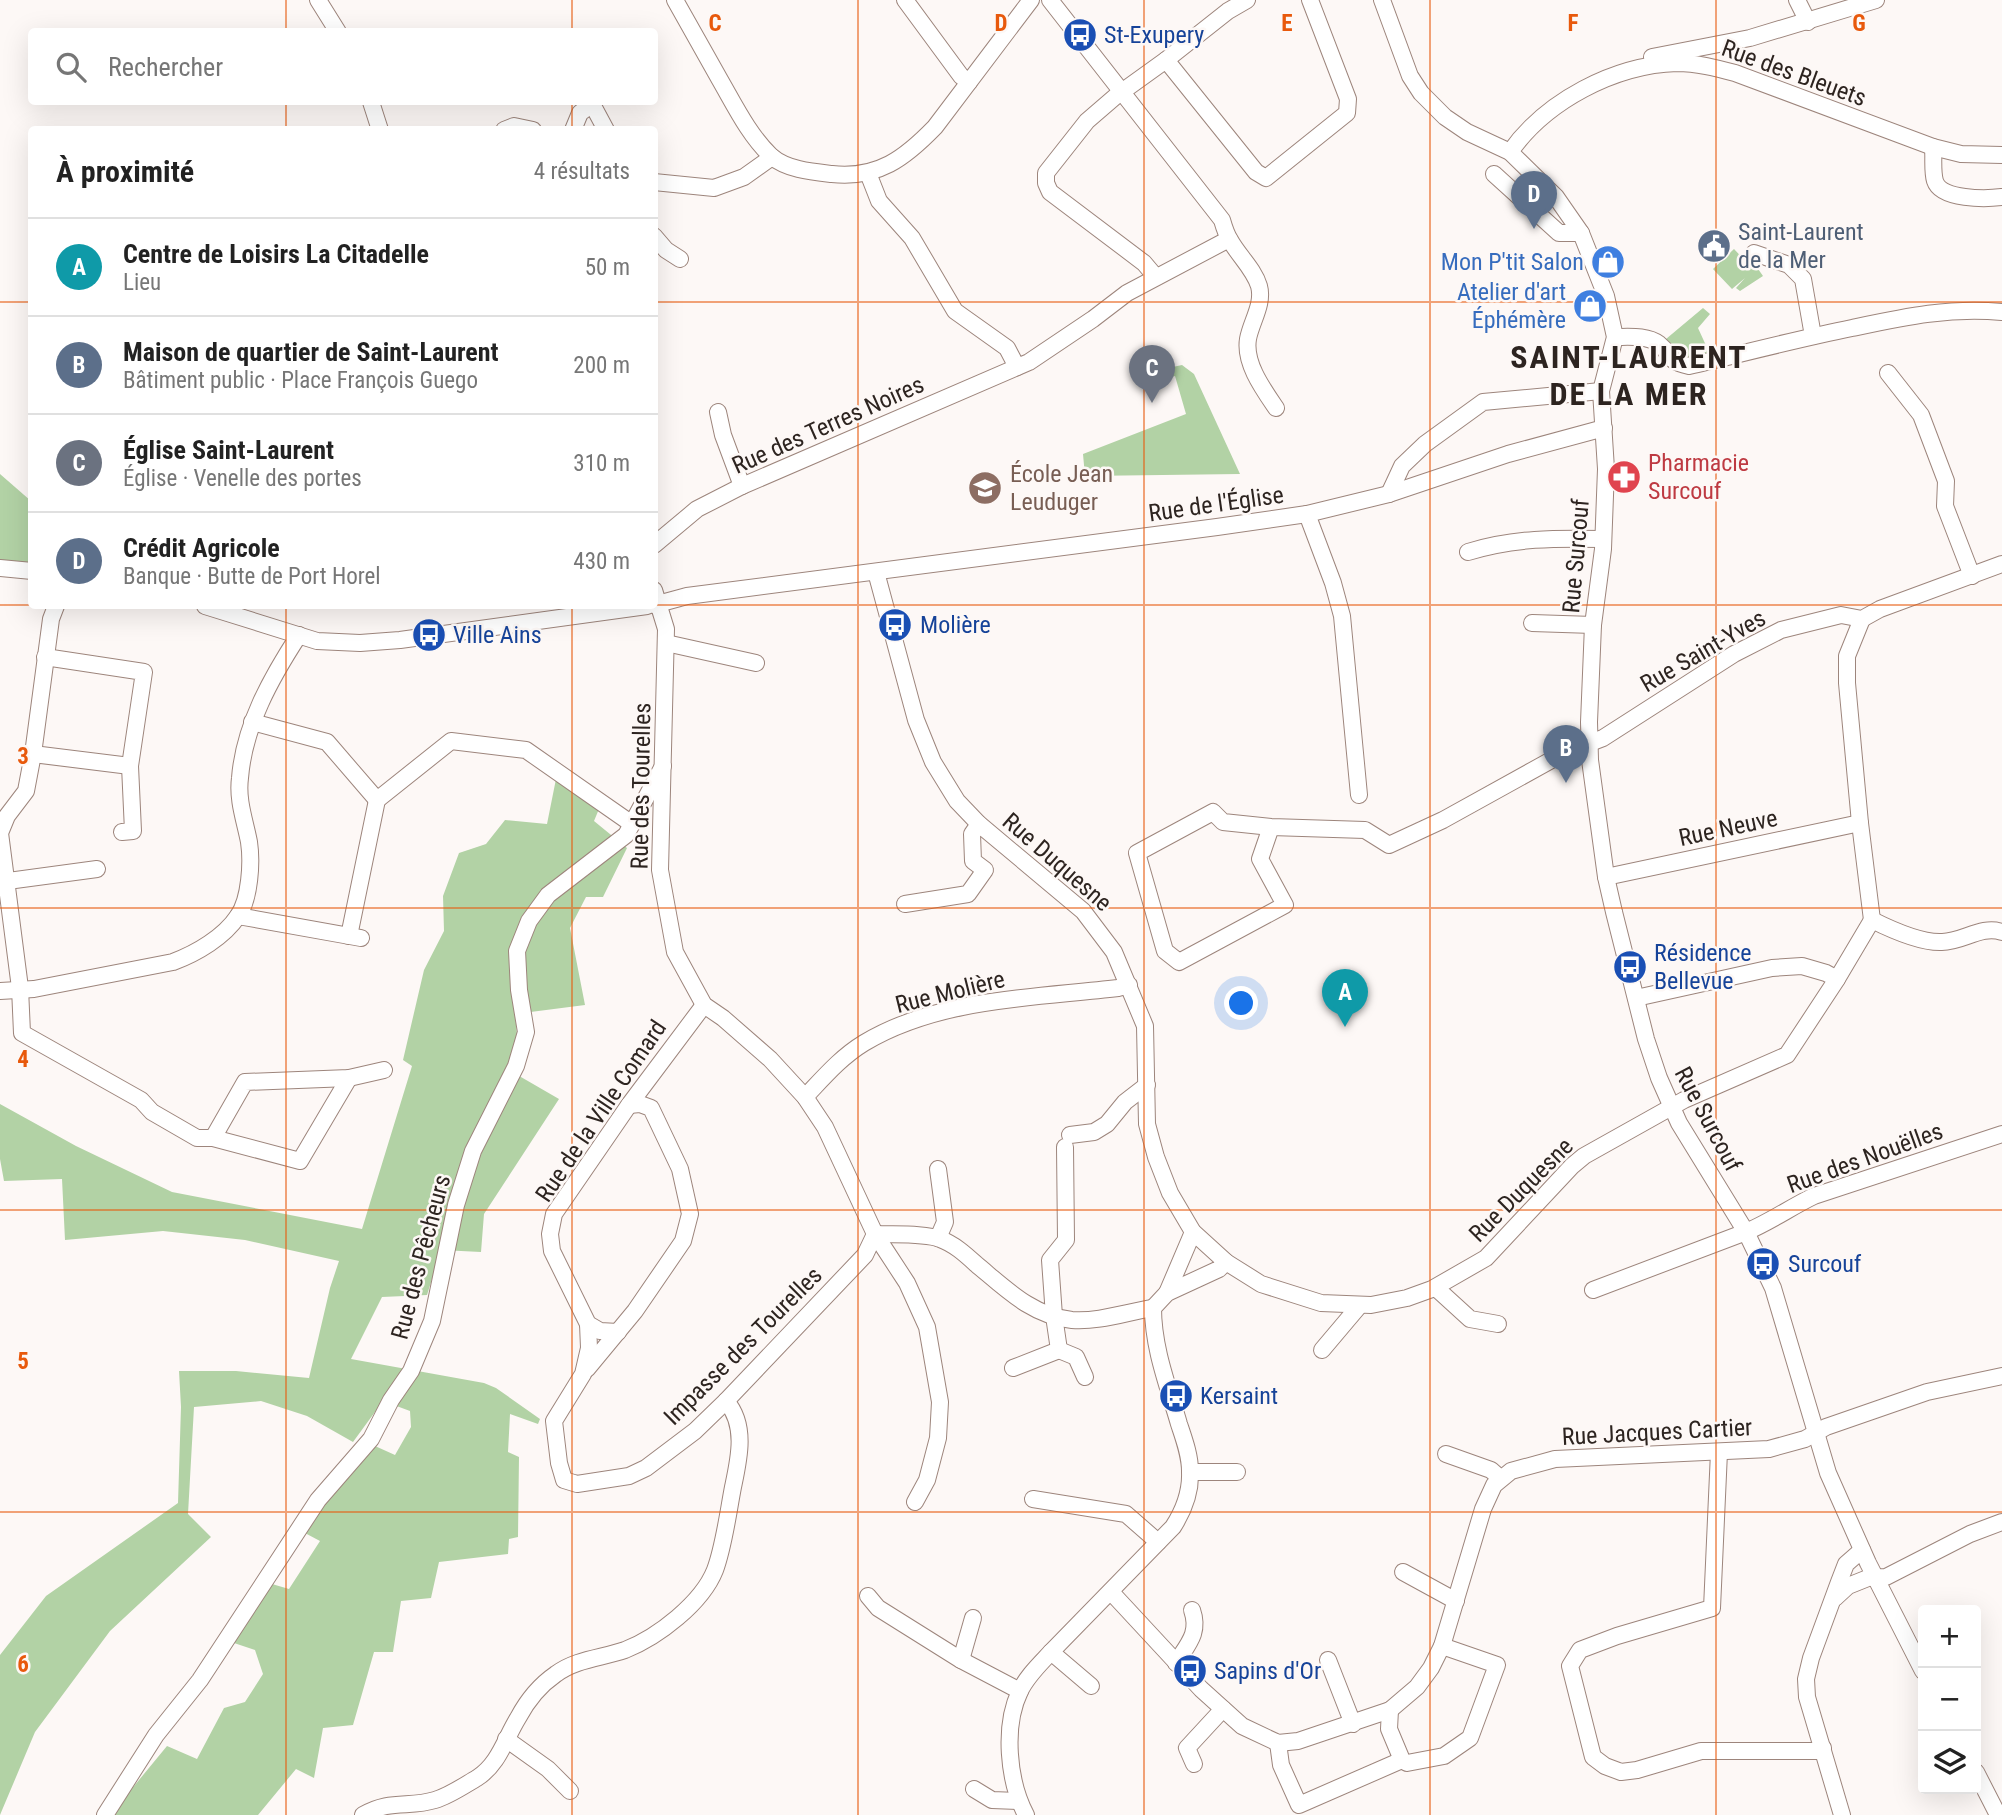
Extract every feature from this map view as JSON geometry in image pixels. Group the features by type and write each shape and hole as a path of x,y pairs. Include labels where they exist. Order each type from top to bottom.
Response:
{"street":[{"path":"318,0 336,28"},
{"path":"675,0 744,122 772,157 790,166 813,172 849,176 889,166 918,145 935,127 1031,0"},
{"path":"905,0 961,76 969,82"},
{"path":"1050,0 1222,220 1229,239 1259,288 1258,304 1247,340 1249,358 1262,387 1276,408"},
{"path":"1155,276 1144,263 1050,191 1046,183 1046,173 1087,121 1122,91 1228,11 1247,0"},
{"path":"1166,60 1256,172 1266,178 1347,113 1348,99 1310,0"},
{"path":"1382,0 1410,76 1421,93 1445,117 1467,132 1510,152 1556,197 1581,233 1606,296 1615,337 1644,338 1659,344 1674,362 1689,366 1929,312 2002,312"},
{"path":"1797,0 1808,22"},
{"path":"1626,73 1627,67 1643,59 1750,38 1876,0"},
{"name":"Rue des Bleuets","path":"1510,152 1528,129 1557,105 1597,83 1626,73 1675,63 1702,64 1745,76 1933,147 1961,154 2002,155"},
{"path":"371,105 379,126"},
{"path":"575,126 580,113 589,105"},
{"path":"592,105 604,126"},
{"path":"1933,147 1935,181 1939,187 1954,196 2002,197"},
{"path":"658,182 714,188 744,177 772,157"},
{"path":"868,173 878,201 912,238 956,311 1007,348 1023,365"},
{"path":"1494,174 1559,233 1581,233"},
{"name":"Rue des Terres Noires","path":"658,542 698,509 742,486 1023,365 1127,293 1229,239"},
{"path":"658,241 680,260"},
{"path":"1754,253 1789,265 1803,279 1813,336"},
{"name":"Rue Surcouf","path":"1615,337 1601,391 1606,469 1603,539 1593,625 1589,722 1590,760 1606,877 1646,1040 1671,1107 1746,1232 1773,1288 1828,1473 1862,1550 1921,1668"},
{"path":"1888,373 1921,415 1946,481 1945,506 1972,576"},
{"path":"1389,495 1402,466 1425,444 1483,401 1601,391"},
{"path":"718,412 723,436 742,486"},
{"name":"Rue de l'Église","path":"658,600 1307,513 1389,495 1508,454 1604,428"},
{"path":"1307,513 1342,616 1359,795"},
{"path":"1468,552 1496,543 1539,538 1603,539"},
{"name":"Rue Saint-Yves","path":"1271,827 1365,830 1389,845 1443,820 1564,753 1603,738 1734,654 1781,630 1841,615 1862,619 1880,609 2002,564"},
{"path":"0,568 28,571"},
{"name":"Rue Duquesne","path":"876,572 916,720 933,762 957,800 979,824 1083,911 1114,952 1145,1026 1147,1124 1170,1193 1193,1232 1226,1262 1261,1284 1290,1295 1321,1303 1360,1305 1406,1298 1436,1288 1486,1258 1584,1156 1671,1107 1787,1055 1872,920"},
{"name":"Rue de l'Église","path":"215,609 317,641 360,643 400,640 602,609"},
{"name":"Rue des Tourelles","path":"657,609 666,629 662,879 675,951 704,1004 770,1059 805,1097 825,1127 876,1234 908,1283 927,1327 940,1402 938,1438 927,1480 915,1502"},
{"path":"52,610 26,791 7,816 0,834 3,882 19,988 22,1033 141,1100 152,1112 197,1138 212,1138 300,1161 349,1078"},
{"path":"1862,619 1847,656 1847,683 1872,920 1895,932 1942,942 1993,929 2002,932"},
{"path":"1532,623 1593,625"},
{"path":"0,991 34,989 187,957 211,942 238,916 250,872 249,845 240,802 240,778 252,722 268,687 299,635"},
{"path":"666,643 756,663"},
{"path":"45,657 144,671 130,766 133,831 122,832"},
{"path":"252,722 327,742 377,800"},
{"path":"238,916 355,937 377,800 451,741 526,750 632,824"},
{"path":"33,754 130,766"},
{"name":"Rue des Pêcheurs","path":"105,1815 156,1735 200,1680 318,1500 371,1439 391,1400 411,1371 432,1321 456,1205 473,1151 516,1066 526,1032 517,951 529,922 548,895 626,835 663,766"},
{"path":"1213,812 1223,822 1271,827 1260,859 1285,905 1179,962 1165,951 1136,853 1213,812"},
{"name":"Rue Neuve","path":"1606,877 1860,823"},
{"name":"Rue Duquesne","path":"905,904 968,894 985,870 973,860 972,834 979,824"},
{"path":"3,882 97,869"},
{"path":"1636,998 1772,968 1802,966 1837,979"},
{"name":"Rue Molière","path":"805,1097 841,1060 864,1043 912,1021 1007,1000 1129,985"},
{"name":"Rue de la Ville Comard","path":"554,1421 583,1374 589,1348 588,1324 552,1251 550,1234 554,1214 629,1105 704,1004"},
{"path":"583,1374 618,1332 683,1241 690,1214 680,1169 651,1108 650,1090 657,1067"},
{"path":"212,1138 244,1083 349,1078 384,1070"},
{"path":"1059,1350 1050,1260 1066,1240 1067,1141 1094,1132 1107,1124 1125,1102 1147,1085"},
{"path":"629,1105 640,1104 651,1108"},
{"name":"Rue des Nouëlles","path":"1593,1290 1746,1232 1814,1195 2002,1134"},
{"path":"938,1169 945,1222 938,1238"},
{"path":"1167,1293 1193,1232"},
{"path":"876,1234 938,1238 957,1248 1018,1300 1035,1310 1074,1320 1096,1319 1153,1308 1167,1293 1190,1280 1219,1269 1226,1262"},
{"name":"Impasse des Tourelles","path":"554,1421 564,1480 577,1484 629,1476 646,1468 695,1431 726,1401 865,1255 876,1234"},
{"path":"1436,1288 1469,1319 1499,1324"},
{"path":"1322,1350 1360,1305"},
{"path":"1022,1808 1012,1771 1010,1743 1012,1716 1020,1691 1033,1671 1173,1527 1183,1511 1190,1472 1187,1449 1155,1342 1153,1308"},
{"path":"588,1324 600,1331 618,1332"},
{"path":"1013,1368 1059,1350 1076,1357 1085,1377"},
{"name":"Rue Jacques Cartier","path":"1500,1479 1525,1466 1555,1459 1769,1449 1805,1439 1826,1427 1927,1392 2002,1376"},
{"path":"363,1815 376,1807 435,1800 491,1768 519,1715 536,1692 556,1674 577,1662 608,1656 638,1644 670,1623 694,1602 715,1569 740,1455 740,1432 731,1406 726,1401"},
{"path":"1719,1452 1712,1608 1617,1636 1580,1650 1570,1666 1593,1757 1605,1766 1621,1772 1637,1770 1701,1751 1818,1751 1823,1748"},
{"path":"1111,1592 1223,1709 1242,1726 1278,1743 1298,1741 1390,1710 1417,1687 1442,1646 1483,1509 1494,1485 1500,1479 1491,1470 1446,1454"},
{"path":"1190,1472 1237,1472"},
{"path":"1033,1499 1126,1514 1158,1542"},
{"path":"1835,1598 1848,1586 1867,1578 1886,1577 1970,1534 2002,1522"},
{"path":"1842,1815 1807,1697 1806,1679 1811,1658 1846,1564 1862,1550"},
{"path":"1403,1572 1455,1601"},
{"path":"868,1597 878,1608 961,1660 1020,1691"},
{"path":"1176,1662 1192,1639 1197,1623 1192,1610"},
{"path":"961,1660 973,1618"},
{"path":"1390,1710 1389,1729 1402,1760 1408,1763 1444,1756 1470,1738 1497,1665 1442,1646"},
{"path":"1051,1652 1091,1686"},
{"path":"1328,1660 1353,1724"},
{"path":"1194,1764 1187,1748 1223,1709"},
{"path":"506,1740 548,1769 570,1791"},
{"path":"1278,1743 1282,1765 1299,1805 1402,1760"},
{"path":"1981,1782 1998,1815"},
{"path":"974,1789 992,1800 1022,1808"}],"green space":[{"path":"1734,249 1753,269 1756,266 1763,276 1740,291 1736,288 1745,278 1732,289 1713,269"},
{"path":"1703,308 1710,314 1698,328 1709,352 1685,358 1665,342 1666,339"},
{"path":"1182,365 1194,374 1240,474 1085,476 1083,454 1186,414 1175,376 1150,382 1145,373"},
{"path":"0,474 28,498 28,570 0,565"},
{"path":"556,779 599,809 594,821 627,848 603,897 586,897 570,928 585,1005 515,1014 517,1034 507,1069 559,1099 484,1214 481,1252 441,1250 427,1295 382,1297 351,1359 484,1383 496,1388 540,1419 538,1424 510,1414 508,1452 519,1457 518,1537 509,1539 508,1554 439,1562 431,1598 401,1601 393,1652 374,1652 353,1725 323,1728 314,1778 296,1769 258,1815 114,1815 125,1797 167,1746 197,1759 224,1708 245,1702 263,1674 255,1650 234,1643 272,1584 289,1589 320,1541 303,1532 342,1481 375,1446 395,1455 411,1427 410,1411 383,1401 353,1442 307,1416 261,1401 194,1407 188,1514 211,1537 110,1631 35,1732 0,1815 0,1655 46,1596 178,1503 181,1407 179,1371 236,1371 309,1378 339,1261 245,1240 163,1231 65,1240 62,1179 4,1181 0,1159 0,1104 76,1146 172,1192 362,1229 412,1066 403,1060 424,970 444,931 443,896 459,853 486,844 505,820 547,824"}],"place":[{"name":"St-Exupery","path":"1080,35"},
{"name":"Crédit Agricole","path":"1534,229"},
{"name":"Saint-Laurent de la Mer","path":"1714,246"},
{"name":"Mon P'tit Salon","path":"1608,262"},
{"name":"Atelier d'art Éphémère","path":"1590,306"},
{"name":"Église Saint-Laurent","path":"1152,403"},
{"name":"Pharmacie Surcouf","path":"1624,477"},
{"name":"École Jean Leuduger","path":"985,488"},
{"name":"Molière","path":"895,625"},
{"name":"Ville Ains","path":"429,635"},
{"name":"Maison de quartier de Saint-Laurent","path":"1566,783"},
{"name":"Résidence Bellevue","path":"1630,967"},
{"name":"Centre de Loisirs La Citadelle","path":"1345,1027"},
{"name":"Surcouf","path":"1763,1264"},
{"name":"Kersaint","path":"1176,1396"},
{"name":"Sapins d'Or","path":"1190,1671"}],"district":[{"name":"SAINT-LAURENT DE LA MER","path":"1629,376"}]}
